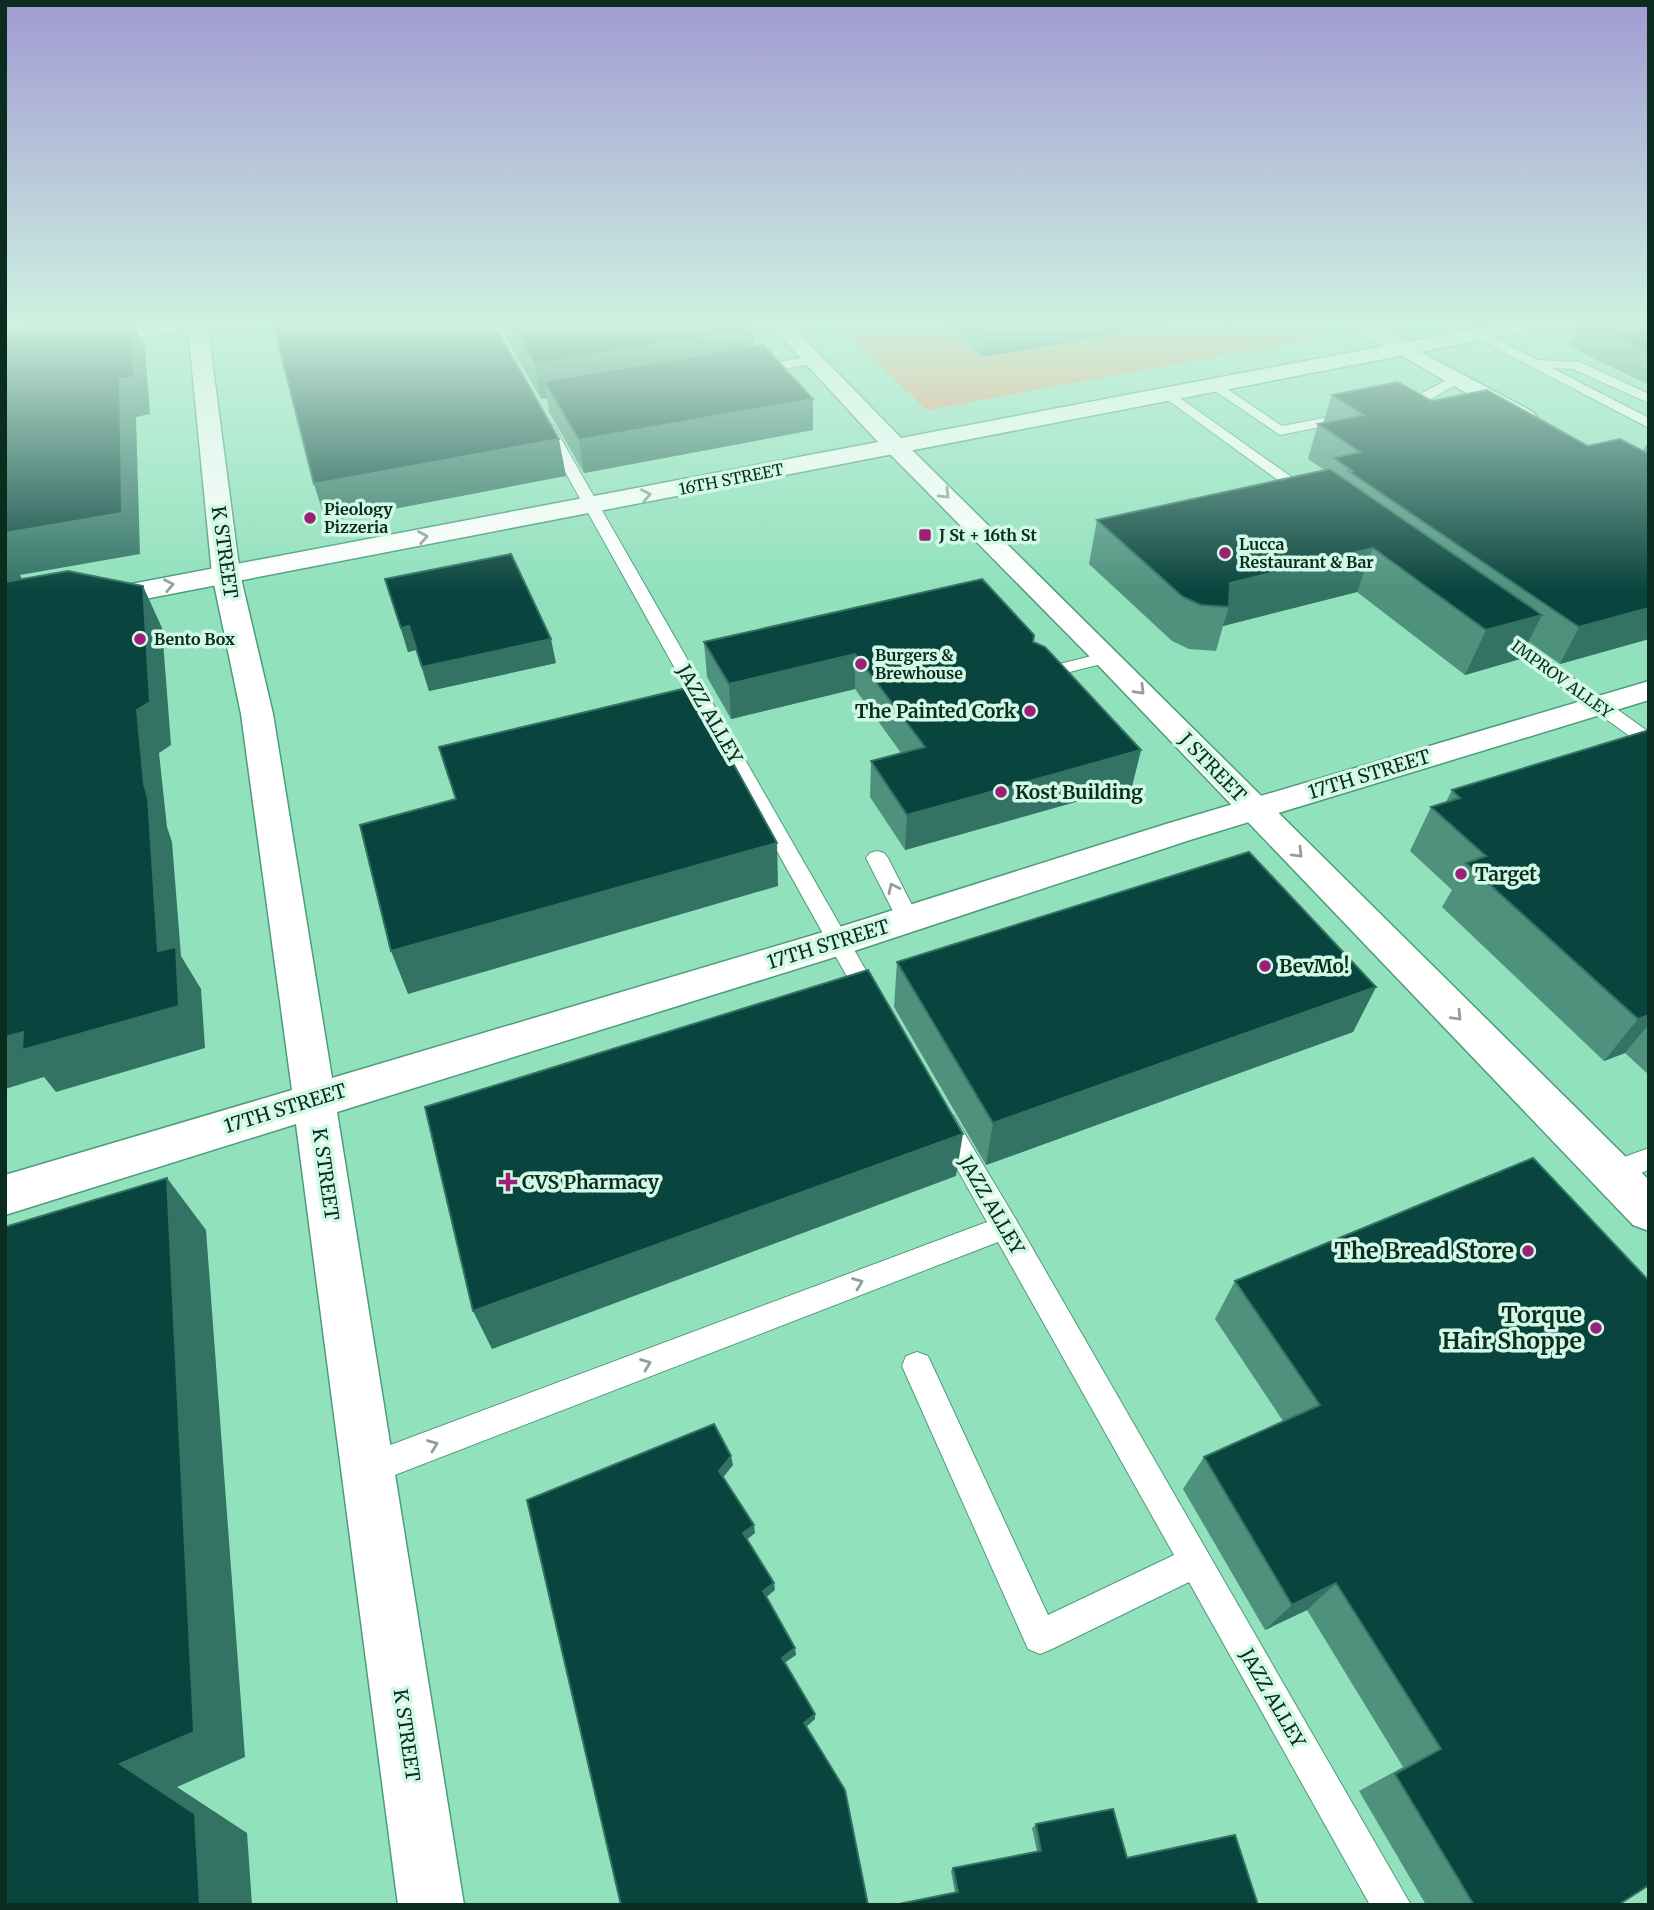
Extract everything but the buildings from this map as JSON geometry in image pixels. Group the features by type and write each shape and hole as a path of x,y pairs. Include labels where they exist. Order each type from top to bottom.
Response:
{"main road":[{"name":"K STREET","path":"208,412 226,575 257,714 316,1098 431,1905"},
{"name":"J STREET","path":"863,412 1107,657 1649,1211"},
{"name":"16TH STREET","path":"5,617 1080,412"},
{"path":"1516,412 1541,426"},
{"name":"17TH STREET","path":"5,1195 316,1098 838,942 1254,809 1649,690"}],"lane":[{"name":"JAZZ ALLEY","path":"540,412 592,506 741,748 838,942 886,1025"},
{"path":"1194,412 1323,506"},
{"path":"1254,412 1280,431 1370,412"},
{"path":"1627,412 1649,424"},
{"name":"IMPROV ALLEY","path":"1488,625 1649,741"},
{"path":"1038,675 1107,657"},
{"path":"877,858 908,919"},
{"name":"JAZZ ALLEY","path":"935,1108 1392,1905"},
{"path":"1611,1173 1649,1159"},
{"path":"369,1469 1005,1227"},
{"path":"916,1366 1040,1637 1194,1562"}],"place":[{"name":"Pieology Pizzeria","path":"310,518"},
{"name":"J St + 16th St","path":"925,535"},
{"name":"Lucca Restaurant & Bar","path":"1225,553"},
{"name":"Bento Box","path":"140,639"},
{"name":"Burgers & Brewhouse","path":"861,664"},
{"name":"The Painted Cork","path":"1030,711"},
{"name":"Kost Building","path":"1001,792"},
{"name":"Target","path":"1461,874"},
{"name":"BevMo!","path":"1265,966"},
{"name":"CVS Pharmacy","path":"508,1182"},
{"name":"The Bread Store","path":"1528,1251"},
{"name":"Torque Hair Shoppe","path":"1596,1328"}]}
